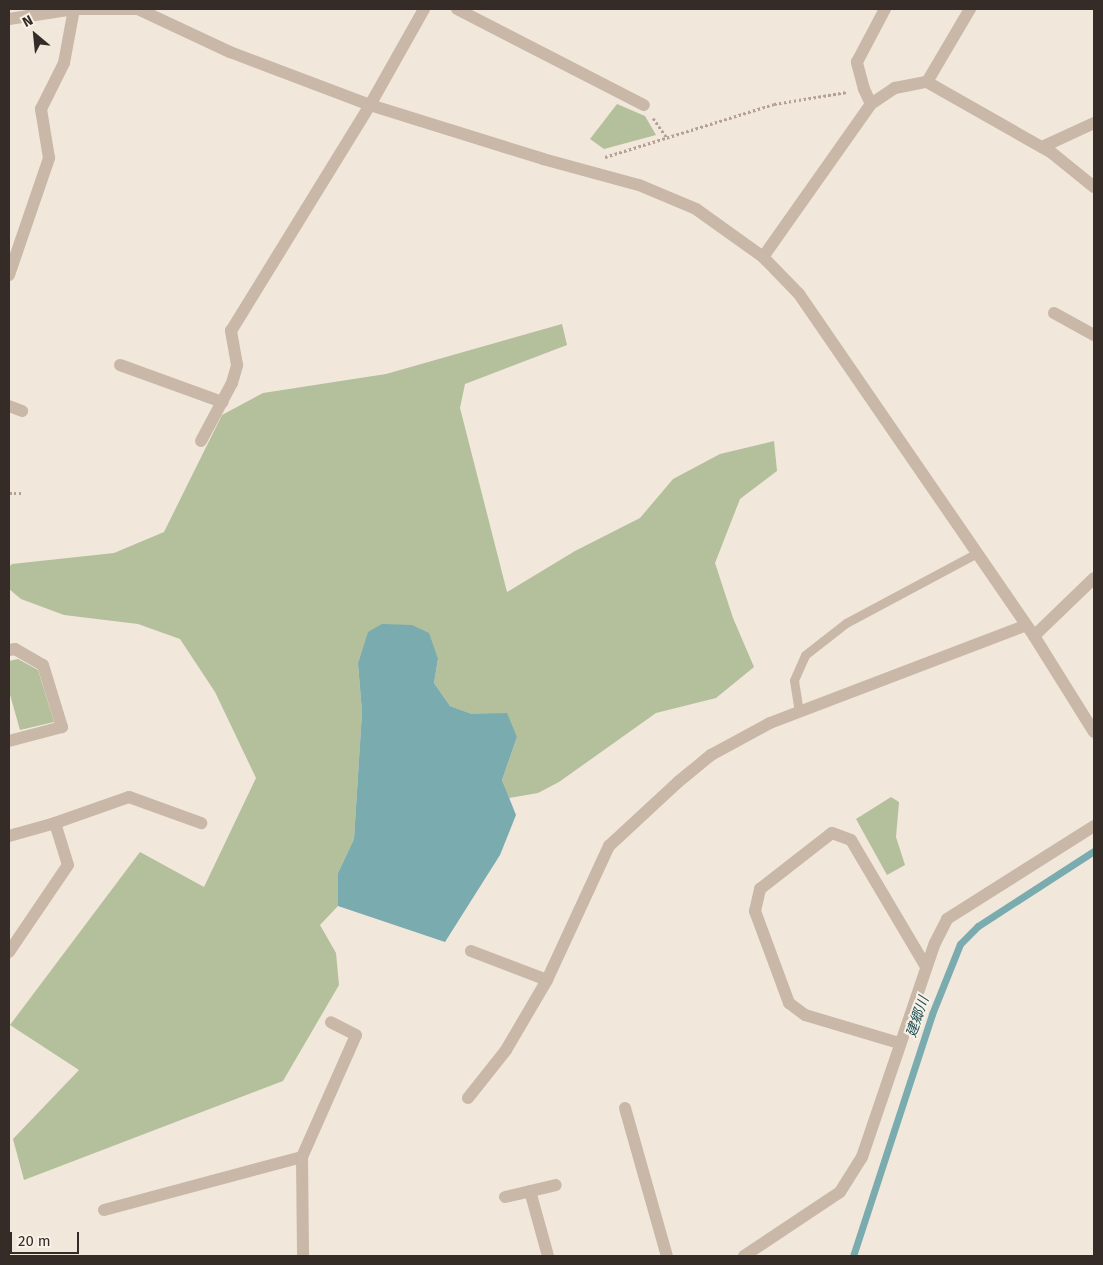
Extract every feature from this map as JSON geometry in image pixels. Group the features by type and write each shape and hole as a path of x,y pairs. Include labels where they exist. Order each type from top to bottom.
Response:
{"street":[{"path":"9,275 49,158 41,109 64,63 74,9"},
{"path":"9,19 74,9 138,9 230,52 370,105 543,159 638,185 696,208 763,256 800,294 1034,636 1094,732"},
{"path":"200,441 232,383 237,365 231,331 370,105 424,9"},
{"path":"457,9 644,105"},
{"path":"871,104 864,89 857,62 884,9"},
{"path":"927,82 970,9"},
{"path":"763,256 871,104 895,88 927,82 1042,147 1094,187"},
{"path":"1042,147 1094,123"},
{"path":"1054,313 1094,334"},
{"path":"120,365 222,402"},
{"path":"9,406 22,411"},
{"path":"1034,636 1094,578"},
{"path":"468,1098 506,1050 547,980 609,846 710,755 770,723 1026,625"},
{"path":"9,650 15,649 43,665 62,727 9,741"},
{"path":"9,836 55,823 129,797 201,823"},
{"path":"9,952 68,865 55,823"},
{"path":"744,1256 840,1192 862,1157 899,1043 926,968 947,919 1094,826"},
{"path":"899,1043 805,1015 789,1003 755,911 760,889 832,833 851,840 926,968"},
{"path":"471,951 547,980"},
{"path":"303,1256 302,1157 356,1035 331,1022"},
{"path":"625,1108 668,1256"},
{"path":"104,1210 302,1157"},
{"path":"504,1197 556,1185"},
{"path":"530,1191 548,1256"}],"lane":[{"path":"799,712 794,680 805,655 846,623 977,553"}],"path":[{"path":"601,158 774,104 864,89"},
{"path":"644,105 667,138"},
{"path":"9,493 21,493"}],"green space":[{"path":"617,104 645,116 656,135 604,149 590,139"},
{"path":"562,324 567,345 465,384 460,408 507,592 575,551 640,518 673,479 720,454 774,441 777,471 740,499 715,563 733,618 754,667 716,698 656,713 559,782 538,793 509,798 502,780 517,737 488,715 472,714 450,706 434,683 438,659 358,664 362,712 354,839 338,873 338,906 320,925 336,953 339,985 283,1081 24,1180 13,1139 79,1070 10,1025 140,852 204,887 256,778 215,692 180,639 138,624 64,615 21,599 9,589 9,567 12,564 114,553 164,532 222,415 263,393 386,374"},
{"path":"18,659 38,670 54,722 20,730 9,691 9,661"},
{"path":"891,797 899,802 896,837 905,865 887,875 856,819"}],"water":[{"path":"382,624 412,625 429,633 438,659 434,683 450,706 472,714 507,713 517,737 502,780 516,815 500,855 445,942 338,906 338,873 354,839 362,712 358,664 368,632"}],"waterway":[{"name":"建郷川","path":"853,1256 932,1014 960,944 978,926 1094,851"}]}
